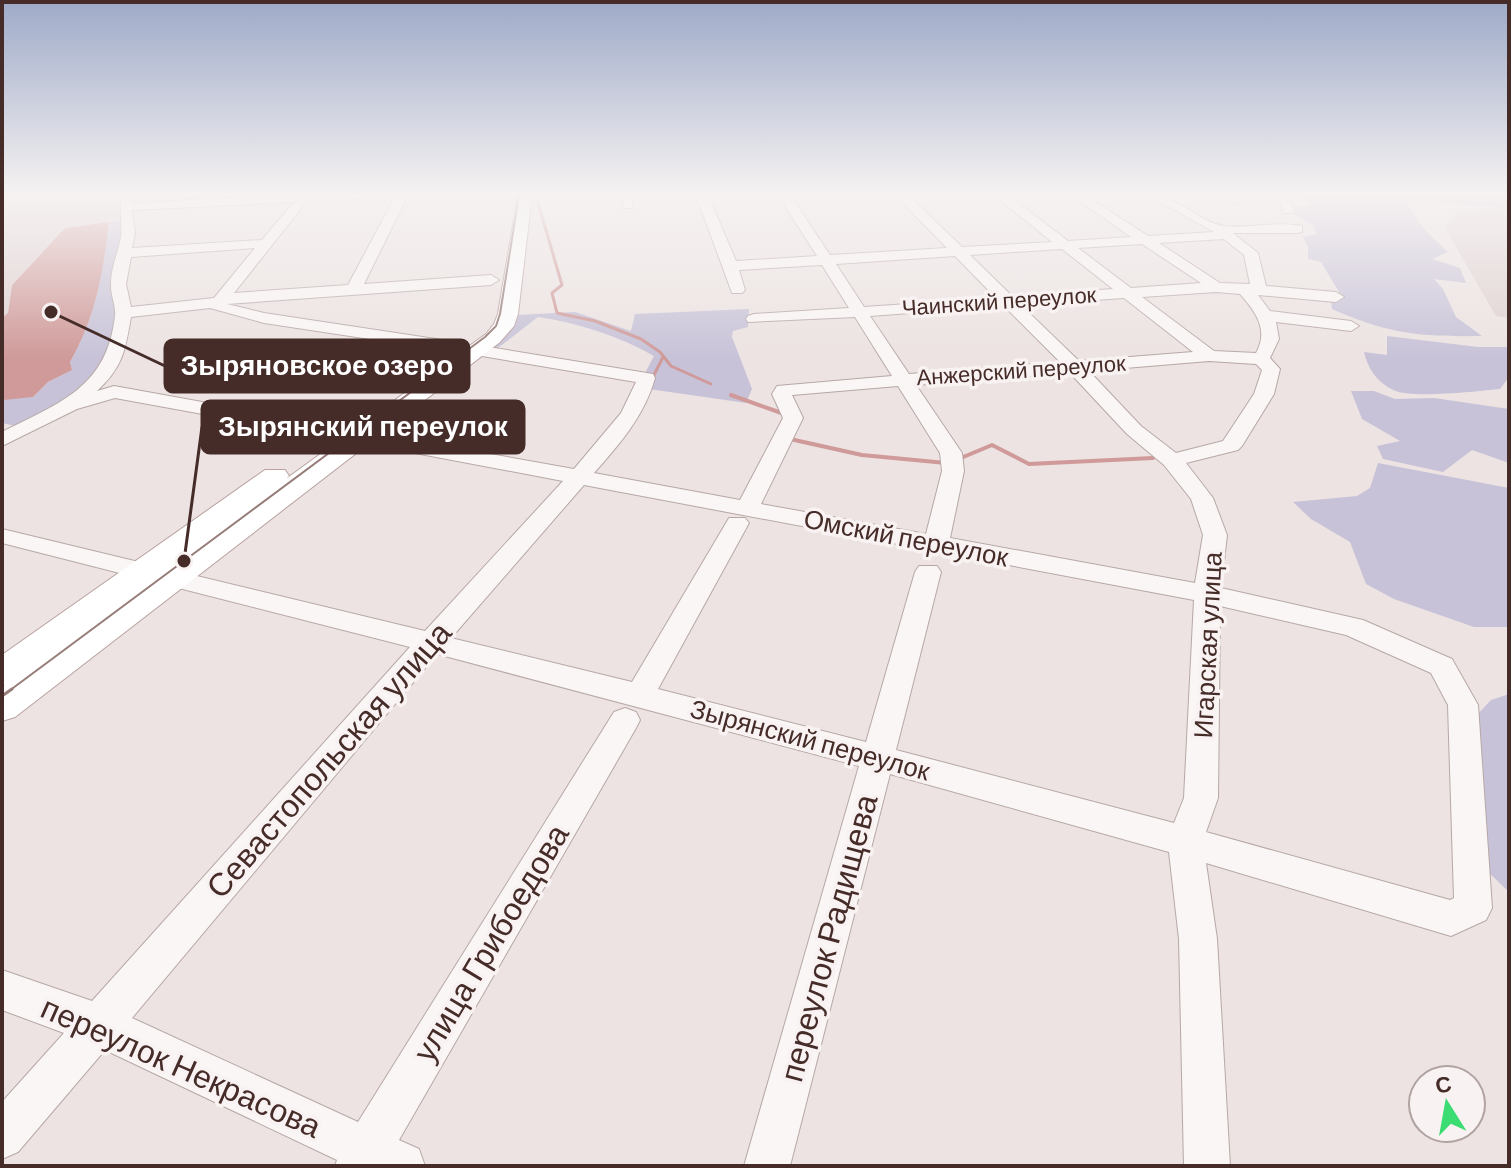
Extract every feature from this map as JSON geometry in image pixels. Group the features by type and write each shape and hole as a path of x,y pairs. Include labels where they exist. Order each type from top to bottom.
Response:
{"main road":[{"path":"2,707 170,581 349,434 471,341 504,326 516,250"},
{"path":"487,304 493,273"},
{"path":"2,673 139,574 349,434"}],"street":[{"path":"114,392 106,378 115,357 124,313 118,284 126,250"},
{"path":"125,253 154,250"},
{"path":"260,250 216,306 264,318 471,341"},
{"path":"354,289 374,250"},
{"path":"724,250 737,290"},
{"path":"819,250 902,379"},
{"name":"Игарская улица","path":"956,250 1108,400 1134,430 1172,460 1202,498 1215,535 1207,594 1201,798 1185,840 1198,939 1207,1166"},
{"path":"731,266 1003,250"},
{"path":"1071,250 1209,356"},
{"path":"1161,250 1216,287"},
{"path":"1172,460 1231,446 1264,394 1271,369 1261,359 1268,351 1268,316 1245,290 1258,287 1251,253 1246,250"},
{"path":"124,313 493,273"},
{"name":"Чаинский переулок","path":"754,319 1216,287 1336,297"},
{"path":"1268,316 1351,326"},
{"name":"Севастопольская улица","path":"2,1136 430,642 611,440 645,388 646,378 471,341"},
{"name":"Анжерский переулок","path":"782,391 1209,356 1261,359"},
{"path":"2,440 70,405 107,372"},
{"name":"переулок Радищева","path":"767,1166 932,558 954,462 902,379"},
{"name":"улица Грибоедова","path":"376,1161 742,515 793,418 782,391"},
{"name":"Омский переулок","path":"70,405 114,392 578,475 932,558 1207,594 1353,627 1442,666 1463,705 1473,908"},
{"name":"Зырянский переулок","path":"2,536 139,574 430,642 632,708 878,757 1185,840 1451,918 1473,908"},
{"name":"переулок Некрасова","path":"2,990 99,1025 376,1161"}],"shaded area":[{"path":"2,250 45,250 12,284 8,313 2,318"},
{"path":"45,250 105,250 97,294 70,362 72,370 48,382 33,397 4,400 2,318 8,313 12,285"},
{"path":"105,250 122,250 118,334 109,361 91,383 58,408 21,427 2,423 2,398 33,397 48,382 72,370 70,362 86,328"},
{"path":"1308,250 1446,250 1448,252 1432,259 1460,268 1466,283 1434,279 1443,289 1456,317 1482,336 1440,336 1388,329 1332,309 1331,302 1339,292 1321,262 1308,259"},
{"path":"1457,250 1509,250 1509,318 1496,316"},
{"path":"749,309 748,327 733,331 732,337 752,389 746,403 649,389 645,373 654,356 612,336 553,320 538,317 494,351 481,349 516,315 575,312 631,331 635,314"},
{"path":"1387,336 1478,347 1509,347 1509,377 1500,389 1429,394 1393,390 1374,374 1364,352 1387,355"},
{"path":"1351,391 1374,391 1395,399 1434,398 1509,409 1509,463 1472,450 1443,472 1383,459 1377,446 1400,441 1362,419"},
{"path":"1378,463 1509,488 1509,627 1474,627 1394,599 1366,584 1350,542 1311,519 1293,502 1357,496 1370,488"},
{"path":"1509,694 1509,892 1484,868 1473,719 1491,700"}],"waterway":[{"path":"552,250 562,285 552,293 557,313 595,321 641,339 660,352 671,366 711,384"},
{"path":"652,379 663,357"},
{"path":"731,395 787,415"},
{"path":"792,436 790,439 862,455 946,463"},
{"path":"961,458 992,445 1029,464 1153,458"}],"tram line":[{"path":"9,691 485,337 496,326 500,314 510,250"},
{"path":"2,696 12,689"}],"place":[{"name":"Зыряновское озеро","path":"51,312"},
{"name":"Зырянский переулок","path":"184,561"}]}
